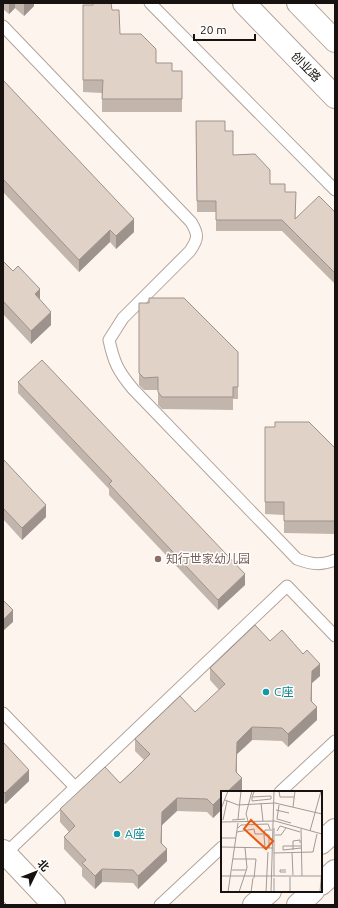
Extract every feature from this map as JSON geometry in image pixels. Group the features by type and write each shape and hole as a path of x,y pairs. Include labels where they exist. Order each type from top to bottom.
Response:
{"main road":[{"name":"创业路","path":"244,3 335,97"},
{"path":"298,3 335,41"},
{"path":"322,842 335,830"},
{"path":"4,852 54,905"},
{"path":"322,883 335,871"},
{"path":"254,905 269,892"},
{"path":"298,905 312,892"}],"lane":[{"path":"150,3 335,190"},
{"path":"3,26 191,222 196,231 196,241 190,251 123,318 109,340 113,357 120,373 133,389 297,559 311,565 335,560"},
{"path":"4,852 75,787 287,586 335,636"},
{"path":"3,712 75,787"},
{"path":"281,791 335,741"},
{"path":"160,905 221,848"}],"building":[{"path":"93,3 111,3 112,10 119,10 120,34 141,34 156,49 156,63 172,63 172,71 182,71 182,99 102,99 103,80 83,80 83,5 93,5"},
{"path":"3,80 134,219 116,236 110,230 79,260 3,179"},
{"path":"196,121 225,121 225,131 233,131 233,155 255,154 270,170 270,184 285,184 285,192 296,192 295,219 319,196 335,212 335,273 282,220 216,220 216,201 197,201"},
{"path":"3,261 13,271 18,266 40,289 35,294 51,312 31,331 3,301"},
{"path":"149,298 184,298 238,352 238,387 233,387 233,397 162,397 158,392 158,377 144,378 139,373 139,303 149,303"},
{"path":"42,360 245,574 218,600 109,484 112,481 18,382"},
{"path":"275,422 309,422 335,448 335,521 284,521 284,502 265,502 265,427 275,427"},
{"path":"3,459 46,505 22,528 3,508"},
{"path":"3,600 13,610 3,620"},
{"path":"255,625 270,641 282,630 303,654 307,650 320,664 312,671 311,701 317,707 288,734 282,728 252,727 237,742 236,772 242,778 228,791 221,791 221,797 213,805 207,799 177,798 162,812 161,843 167,849 138,876 133,870 102,869 95,876 82,863 86,860 64,837 75,826 60,809 105,767 120,783 132,772 150,754 135,739 180,696 195,712 225,684 210,668"},
{"path":"3,742 29,770 5,793 3,791"}],"place":[{"name":"知行世家幼儿园","path":"158,559"},
{"name":"C座","path":"266,692"},
{"name":"A座","path":"117,834"}]}
